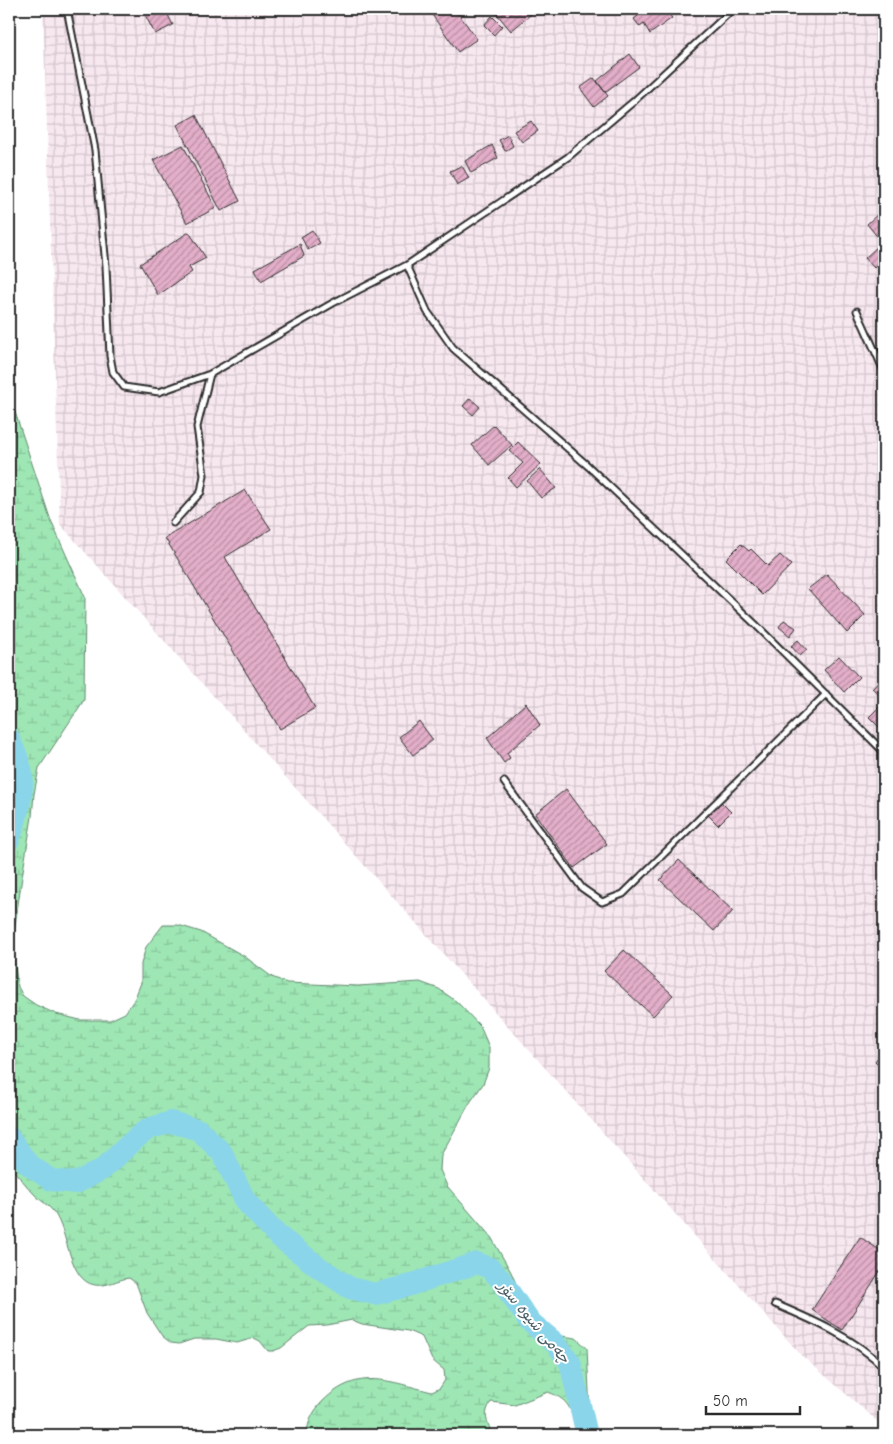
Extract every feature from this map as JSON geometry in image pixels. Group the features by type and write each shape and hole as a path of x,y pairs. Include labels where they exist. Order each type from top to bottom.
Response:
{"lane":[{"path":"67,9 95,150 106,266 110,356 113,372 124,387 159,392 210,374 333,303 408,266 568,157 633,102 733,9"},
{"path":"408,266 427,310 453,348 588,466 755,624 884,752"},
{"path":"857,310 884,371"},
{"path":"173,523 201,492 204,475 196,427 210,374"},
{"path":"504,782 582,888 602,902 623,894 826,694"},
{"path":"775,1304 820,1322 874,1358 884,1367"}],"shaded area":[{"path":"43,9 884,9 884,1427 801,1355 60,524"}],"green space":[{"path":"9,399 13,406 51,521 85,597 84,700 39,768 34,794 14,932 13,952 18,987 23,996 36,1005 56,1014 80,1020 110,1020 125,1013 134,1000 141,983 141,964 146,947 163,925 178,925 201,932 244,956 272,977 287,983 358,986 420,982 439,989 457,1002 480,1026 489,1047 489,1068 483,1084 469,1104 441,1155 440,1170 447,1186 491,1237 511,1272 525,1304 535,1319 547,1329 562,1336 576,1338 587,1348 590,1413 597,1435 578,1435 567,1404 562,1399 548,1392 515,1405 491,1402 486,1415 492,1435 307,1435 314,1412 336,1390 349,1383 362,1380 389,1381 432,1392 440,1388 445,1380 444,1370 432,1360 422,1337 408,1331 362,1324 352,1320 309,1326 281,1348 273,1351 268,1351 260,1341 254,1338 237,1343 216,1339 194,1339 179,1344 171,1343 162,1336 147,1313 136,1283 129,1278 104,1285 95,1285 79,1275 63,1230 53,1211 9,1167"}],"building":[{"path":"142,9 165,9 173,25 155,34"},
{"path":"428,9 455,9 477,39 458,52"},
{"path":"502,9 536,10 511,31 496,13"},
{"path":"632,9 665,9 672,18 650,34 644,24 640,27 634,19 638,16"},
{"path":"492,16 502,26 494,35 484,25"},
{"path":"630,54 639,67 605,92 597,81"},
{"path":"594,78 608,96 594,107 580,88"},
{"path":"196,115 240,201 221,211 177,125"},
{"path":"531,121 538,131 522,142 514,131"},
{"path":"508,135 513,146 505,151 499,140"},
{"path":"183,145 216,208 187,223 153,160"},
{"path":"492,145 498,158 471,173 465,161"},
{"path":"462,166 469,178 457,185 450,171"},
{"path":"879,213 884,220 884,245 867,224"},
{"path":"312,230 320,243 308,250 301,237"},
{"path":"189,232 206,258 189,267 192,272 158,295 140,264"},
{"path":"300,244 304,256 261,281 255,269"},
{"path":"878,246 884,252 884,259 874,268 865,258"},
{"path":"470,398 480,407 473,415 463,406"},
{"path":"494,425 512,445 489,465 472,445"},
{"path":"518,442 541,464 516,487 508,478 523,463 509,451"},
{"path":"540,469 556,488 541,498 527,481"},
{"path":"245,490 271,529 225,557 315,708 280,729 165,538"},
{"path":"741,544 749,551 751,549 768,566 780,555 791,565 762,595 726,559"},
{"path":"827,574 865,615 847,633 808,589"},
{"path":"784,620 796,628 790,636 779,627"},
{"path":"798,640 807,650 800,656 791,646"},
{"path":"839,656 859,677 844,692 824,670"},
{"path":"884,675 884,699 872,688"},
{"path":"884,702 884,732 869,717"},
{"path":"526,703 540,725 507,753 510,758 504,763 487,738"},
{"path":"419,721 433,740 413,755 399,737"},
{"path":"566,789 607,844 574,868 535,814"},
{"path":"721,802 731,812 718,825 708,815"},
{"path":"679,860 733,911 714,931 660,880"},
{"path":"624,950 673,995 653,1016 604,971"},
{"path":"884,1050 884,1070 875,1061"},
{"path":"860,1237 884,1253 884,1265 842,1330 812,1310"}],"waterway":[{"name":"چەمی شیوە سۆر","path":"9,738 22,775 22,790 9,840"},
{"name":"چەمی شیوە سۆر","path":"9,1137 28,1164 51,1180 76,1183 103,1169 148,1129 171,1122 199,1130 222,1153 246,1202 277,1235 317,1266 350,1288 375,1294 407,1286 477,1263 490,1268 501,1280 529,1321 555,1343 570,1362 587,1435"}]}
